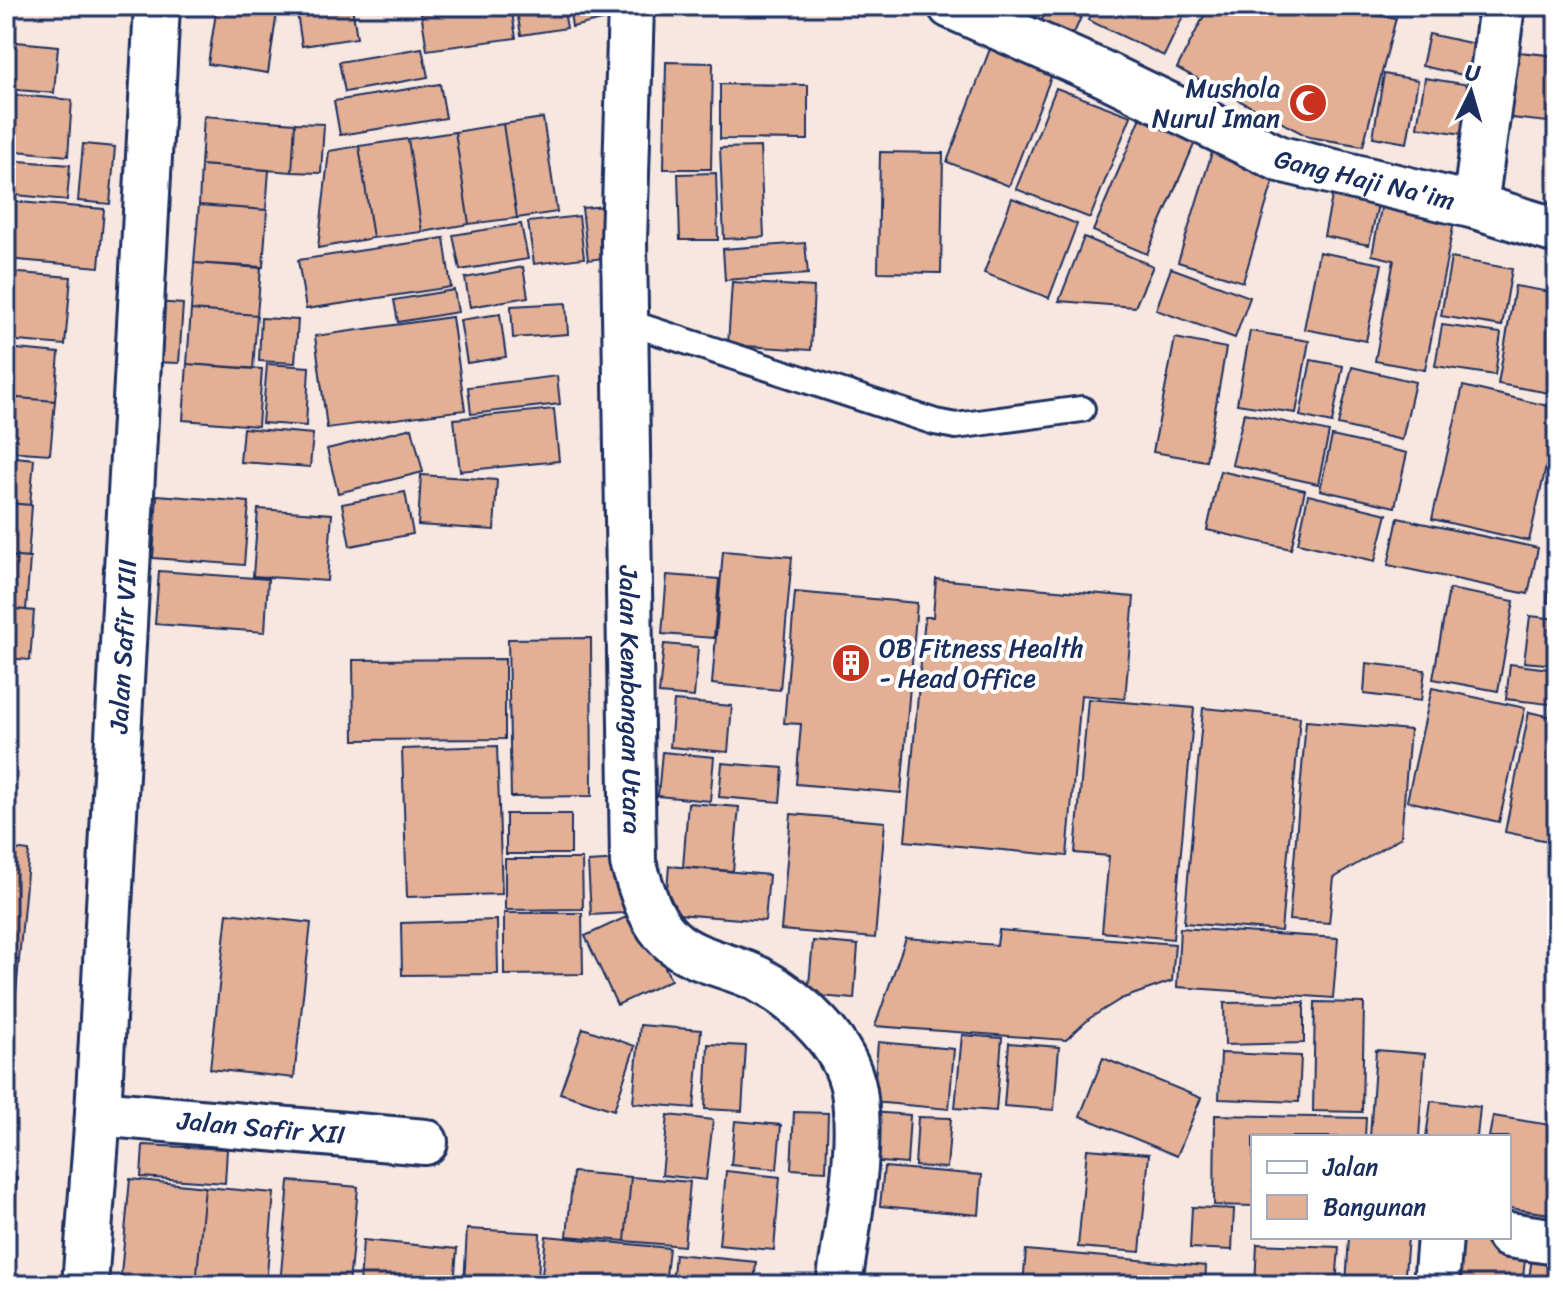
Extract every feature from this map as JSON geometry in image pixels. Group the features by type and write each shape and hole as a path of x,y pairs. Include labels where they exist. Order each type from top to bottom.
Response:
{"street":[{"name":"Jalan Safir VIII","path":"85,1285 98,1113 157,6"},
{"name":"Jalan Kembangan Utara","path":"631,6 624,241 633,863 647,907 671,940 712,963 757,978 793,1002 841,1055 853,1089 857,1125 839,1285"},
{"name":"Gang Haji Na'im","path":"951,6 1102,73 1280,159 1475,206 1557,231"},
{"name":"Gang Haji Na'im","path":"1475,206 1502,6"},
{"name":"Jalan Safir XII","path":"98,1113 425,1142"},
{"path":"1511,1235 1557,1242"},
{"path":"1436,1285 1440,1239"}],"lane":[{"path":"627,322 935,422 956,426 1082,409"}],"building":[{"path":"217,6 277,12 268,73 208,64"},
{"path":"296,6 352,6 357,38 302,46"},
{"path":"464,6 511,6 516,38 427,50 421,12"},
{"path":"516,6 563,6 567,28 521,35"},
{"path":"569,6 603,6 606,19 572,27"},
{"path":"994,6 1039,6 1029,30"},
{"path":"1048,6 1086,6 1067,49 1035,36"},
{"path":"1094,6 1188,6 1164,56 1088,20"},
{"name":"Mushola Nurul Iman","path":"1209,6 1357,6 1374,15 1396,18 1363,146 1309,137 1177,68"},
{"path":"1429,34 1493,48 1486,80 1422,66"},
{"path":"6,41 58,46 54,93 6,89"},
{"path":"993,41 1056,64 1009,186 947,162"},
{"path":"422,48 428,77 345,92 339,62"},
{"path":"1509,51 1557,56 1557,123 1502,117"},
{"path":"666,62 713,63 711,169 664,169"},
{"path":"1384,74 1418,80 1407,143 1373,137"},
{"path":"1425,78 1489,88 1482,137 1417,127"},
{"path":"440,84 446,118 340,135 334,101"},
{"path":"720,84 808,85 808,140 720,139"},
{"path":"1056,88 1131,116 1090,218 1016,189"},
{"path":"6,94 72,100 68,156 6,150"},
{"path":"204,116 295,123 292,172 201,165"},
{"path":"1141,117 1196,140 1147,254 1093,231"},
{"path":"543,118 557,212 517,218 503,124"},
{"path":"295,123 324,124 321,173 292,172"},
{"path":"503,124 517,218 469,224 455,132"},
{"path":"455,132 469,224 422,232 408,139"},
{"path":"408,139 422,232 373,238 359,146"},
{"path":"83,144 115,147 110,204 78,201"},
{"path":"359,146 373,238 318,248 329,151"},
{"path":"1214,146 1278,165 1243,282 1178,262"},
{"path":"760,147 764,237 724,239 720,148"},
{"path":"880,152 943,153 941,273 878,272"},
{"path":"6,160 70,165 67,200 6,194"},
{"path":"201,165 269,170 266,210 199,205"},
{"path":"716,173 718,240 680,240 678,174"},
{"path":"1335,182 1381,191 1369,245 1324,236"},
{"path":"1012,198 1077,224 1049,298 984,273"},
{"path":"6,201 104,209 99,267 6,259"},
{"path":"1382,203 1455,217 1425,370 1375,361 1394,260 1372,255"},
{"path":"199,205 267,210 263,267 194,263"},
{"path":"606,206 612,257 588,260 582,208"},
{"path":"579,216 584,258 534,264 528,222"},
{"path":"521,224 528,259 460,270 453,235"},
{"path":"1084,237 1153,266 1135,307 1059,301"},
{"path":"444,238 451,287 306,309 298,260"},
{"path":"805,243 808,274 725,280 723,249"},
{"path":"1319,252 1382,264 1366,341 1304,329"},
{"path":"1451,258 1512,269 1502,326 1441,316"},
{"path":"194,263 261,268 257,315 191,310"},
{"path":"523,267 528,297 470,307 465,278"},
{"path":"1171,268 1250,297 1235,338 1156,310"},
{"path":"6,272 71,277 65,345 6,340"},
{"path":"732,282 814,287 811,350 728,345"},
{"path":"1515,286 1557,293 1556,394 1498,384"},
{"path":"454,290 458,312 398,322 394,300"},
{"path":"155,302 183,304 179,363 151,362"},
{"path":"566,303 568,334 513,338 511,306"},
{"path":"191,310 257,315 253,369 187,364"},
{"path":"500,314 506,357 467,363 460,320"},
{"path":"452,317 465,410 327,428 315,336"},
{"path":"261,318 298,320 295,363 259,361"},
{"path":"1442,325 1501,333 1495,375 1435,366"},
{"path":"1250,331 1309,341 1296,413 1237,404"},
{"path":"1175,338 1226,348 1206,461 1153,452"},
{"path":"6,348 59,353 55,401 6,397"},
{"path":"1311,360 1343,366 1332,423 1300,416"},
{"path":"187,364 262,369 258,426 183,420"},
{"path":"267,364 309,367 306,426 262,423"},
{"path":"1352,367 1415,382 1402,440 1338,425"},
{"path":"557,376 560,404 471,414 468,387"},
{"path":"1463,386 1557,408 1529,541 1432,519"},
{"path":"6,397 55,401 50,454 6,451"},
{"path":"554,409 559,461 460,471 454,419"},
{"path":"1244,413 1329,432 1318,484 1232,465"},
{"path":"243,428 313,434 310,467 240,462"},
{"path":"412,428 423,472 338,493 327,449"},
{"path":"1332,436 1407,453 1395,507 1320,490"},
{"path":"6,456 34,459 30,505 6,503"},
{"path":"1220,471 1305,490 1291,549 1207,530"},
{"path":"421,475 497,480 494,530 418,525"},
{"path":"405,492 413,534 350,546 342,504"},
{"path":"157,495 249,502 244,565 153,558"},
{"path":"1308,495 1387,514 1375,561 1298,543"},
{"path":"6,503 32,505 28,558 6,556"},
{"path":"258,509 332,514 327,581 253,576"},
{"path":"1398,518 1538,548 1528,594 1388,565"},
{"path":"1557,546 1557,604 1547,602"},
{"path":"723,551 792,557 780,690 712,684"},
{"path":"6,556 30,558 26,610 6,608"},
{"path":"159,571 268,579 265,632 155,624"},
{"path":"667,575 719,579 714,638 662,634"},
{"path":"936,579 1134,597 1125,699 1081,695 1067,856 905,841 925,617 933,617"},
{"path":"1449,589 1514,601 1498,691 1433,679"},
{"name":"OB Fitness Health - Head Office","path":"795,592 917,603 901,793 796,784 801,724 784,723"},
{"path":"6,608 34,611 30,660 6,658"},
{"path":"1530,616 1557,619 1557,665 1524,662"},
{"path":"591,638 592,796 511,797 508,639"},
{"path":"664,644 698,647 694,697 659,694"},
{"path":"505,659 505,739 354,740 353,660"},
{"path":"1366,663 1425,670 1421,701 1364,694"},
{"path":"1510,664 1557,670 1557,705 1506,699"},
{"path":"1432,688 1525,708 1499,822 1407,801"},
{"path":"1088,699 1194,708 1173,939 1102,932 1109,856 1075,853"},
{"path":"674,701 732,706 728,752 670,747"},
{"path":"1203,708 1300,717 1281,931 1184,923"},
{"path":"1529,712 1557,718 1557,843 1505,832"},
{"path":"1306,721 1410,730 1401,837 1334,878 1329,923 1289,920"},
{"path":"497,746 502,894 407,897 402,749"},
{"path":"662,752 714,757 710,801 658,796"},
{"path":"722,763 783,768 780,802 719,797"},
{"path":"688,803 739,807 733,871 683,867"},
{"path":"506,814 571,814 571,854 506,854"},
{"path":"791,814 885,822 875,938 781,930"},
{"path":"6,848 29,851 19,960 6,959"},
{"path":"505,859 582,859 583,909 505,910"},
{"path":"622,860 624,913 591,915 588,862"},
{"path":"669,866 769,875 765,921 665,913"},
{"path":"639,911 671,980 617,1005 585,936"},
{"path":"227,913 311,923 294,1078 210,1069"},
{"path":"504,913 582,913 583,974 504,975"},
{"path":"497,920 498,974 402,975 401,923"},
{"path":"1180,928 1338,938 1333,998 1177,987"},
{"path":"999,930 1175,944 1172,981 1121,999 1090,1018 1066,1040 875,1026 906,938 997,945"},
{"path":"813,941 858,945 854,999 808,995"},
{"path":"6,959 19,960 13,1026 6,1026"},
{"path":"1304,1002 1304,1043 1225,1045 1224,1003"},
{"path":"1315,1002 1364,1003 1362,1112 1313,1111"},
{"path":"640,1025 701,1030 694,1108 633,1103"},
{"path":"6,1026 13,1026 6,1095"},
{"path":"583,1028 635,1046 614,1110 560,1093"},
{"path":"962,1035 1002,1038 996,1111 955,1108"},
{"path":"878,1042 954,1049 949,1109 873,1102"},
{"path":"1009,1043 1059,1047 1054,1110 1004,1106"},
{"path":"708,1044 746,1046 742,1111 705,1109"},
{"path":"1376,1050 1425,1054 1419,1135 1370,1135"},
{"path":"1221,1053 1301,1056 1299,1102 1219,1099"},
{"path":"1103,1058 1201,1098 1177,1156 1080,1116"},
{"path":"1431,1101 1480,1107 1477,1135 1426,1135"},
{"path":"794,1112 828,1113 826,1171 791,1169"},
{"path":"871,1112 910,1115 907,1164 867,1161"},
{"path":"668,1115 713,1120 706,1180 662,1175"},
{"path":"1215,1115 1366,1118 1365,1135 1251,1135 1251,1206 1214,1205"},
{"path":"1493,1116 1557,1126 1557,1215 1511,1208 1511,1135 1489,1135"},
{"path":"918,1117 951,1118 947,1168 915,1166"},
{"path":"735,1121 781,1125 777,1169 731,1165"},
{"path":"143,1145 227,1149 225,1183 141,1177"},
{"path":"1087,1149 1149,1154 1140,1252 1078,1247"},
{"path":"884,1167 982,1175 979,1215 880,1206"},
{"path":"726,1171 780,1177 774,1250 719,1245"},
{"path":"573,1172 631,1177 625,1241 567,1236"},
{"path":"6,1176 17,1177 11,1246 6,1245"},
{"path":"631,1177 690,1182 684,1246 625,1241"},
{"path":"130,1179 205,1187 196,1285 120,1285"},
{"path":"289,1181 358,1187 349,1285 280,1285"},
{"path":"205,1187 274,1193 266,1285 196,1285"},
{"path":"1192,1207 1234,1209 1232,1250 1190,1248"},
{"path":"467,1229 540,1233 538,1285 464,1285"},
{"path":"546,1236 669,1248 665,1285 541,1285"},
{"path":"1349,1239 1408,1239 1404,1285 1346,1285"},
{"path":"1452,1239 1527,1244 1522,1285 1446,1285"},
{"path":"363,1240 457,1249 454,1285 360,1285"},
{"path":"1257,1244 1339,1247 1336,1285 1255,1285"},
{"path":"1534,1244 1557,1247 1557,1285 1528,1285"},
{"path":"6,1245 11,1246 7,1285 6,1285"},
{"path":"1026,1250 1206,1266 1205,1285 1023,1285"},
{"path":"675,1254 756,1262 754,1285 672,1285"}],"place":[{"name":"Mushola Nurul Iman","path":"1308,103"},
{"name":"OB Fitness Health - Head Office","path":"851,663"}]}
